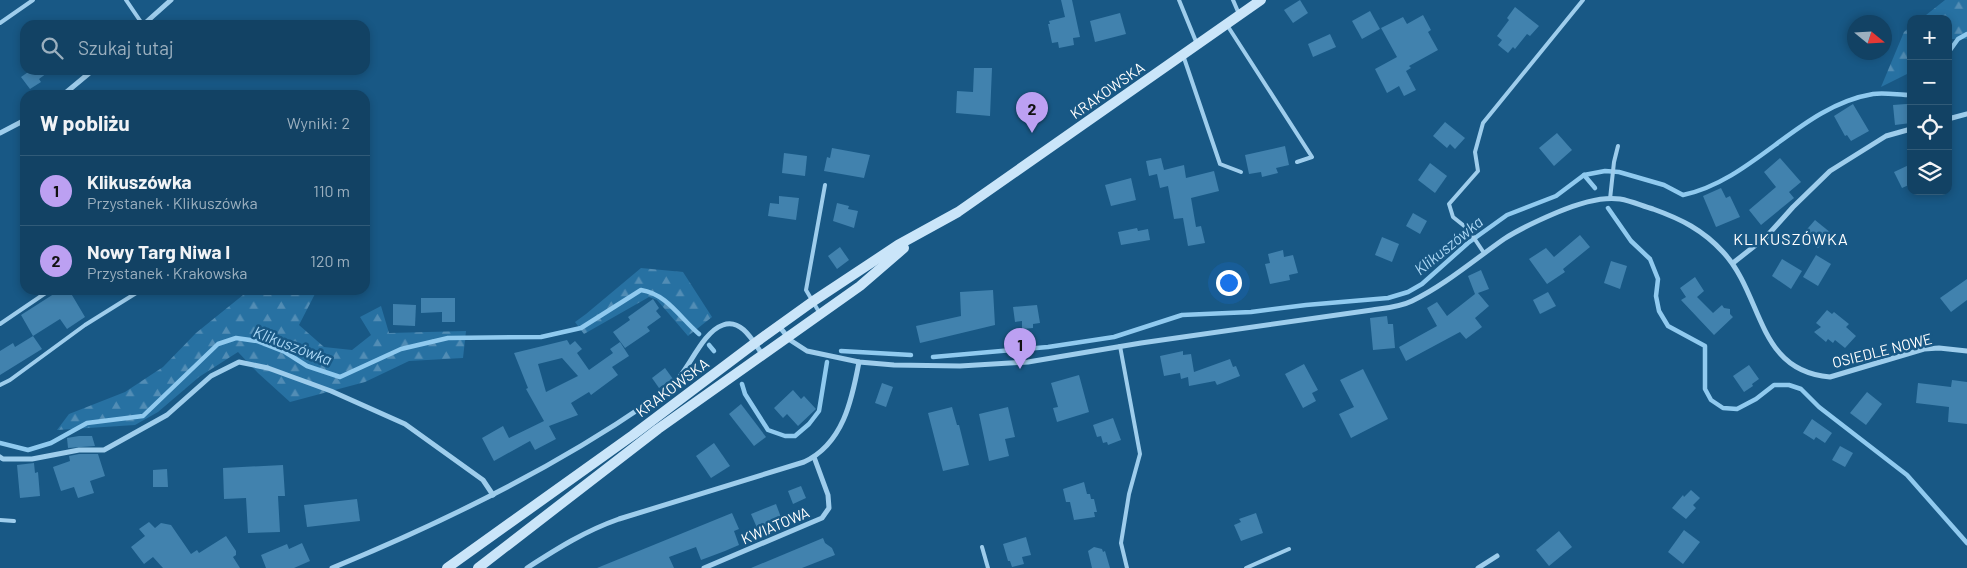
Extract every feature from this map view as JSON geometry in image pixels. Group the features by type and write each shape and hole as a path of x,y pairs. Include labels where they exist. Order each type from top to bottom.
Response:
{"main road":[{"name":"KRAKOWSKA","path":"447,568 633,435 754,343 812,302 898,245 958,212 1261,0"},
{"name":"KRAKOWSKA","path":"478,568 658,429 860,286 919,235"}],"street":[{"path":"149,20 171,0"},
{"path":"69,90 87,75"},
{"path":"1952,118 1967,114"},
{"path":"0,133 20,123"},
{"path":"1733,263 1766,237 1793,207 1830,171 1886,136 1907,130"},
{"path":"779,326 787,336 807,350 859,362 894,365 960,366 1028,362 1120,346 1394,307 1420,296 1523,227 1581,204 1610,198"},
{"name":"OSIEDLE NOWE","path":"1610,198 1644,206 1682,220 1710,238 1733,263 1744,280 1772,344 1789,363 1804,370 1819,376 1830,377 1924,349 1939,348 1967,351"},
{"path":"332,568 386,546 493,495 554,463 614,426 672,386 704,342 719,326 733,323 740,327 762,354"},
{"path":"0,457 3,459 32,459 79,450 104,450 167,415 211,376 239,362 268,368 332,391 405,424 483,480 493,495"},
{"path":"527,568 558,547 591,529 804,462 814,457 824,450 838,430 853,392 859,362"},
{"name":"KWIATOWA","path":"704,568 822,518 829,508 828,495 814,457"},
{"path":"1478,568 1497,556"}],"lane":[{"path":"0,22 33,0"},
{"path":"126,0 140,20"},
{"path":"1179,0 1197,44"},
{"path":"1233,0 1239,15"},
{"path":"1484,253 1468,229 1453,217 1449,204 1478,171 1475,152 1483,123 1584,0"},
{"path":"1226,24 1312,157 1298,162"},
{"path":"1183,55 1220,164 1240,172"},
{"path":"1610,198 1611,181 1618,146"},
{"path":"820,313 806,290 826,185"},
{"path":"0,324 43,295"},
{"path":"0,385 10,380 85,324 133,295"},
{"path":"1120,346 1140,454 1129,494 1121,543 1127,568"},
{"path":"0,520 14,521"},
{"path":"982,547 988,568"},
{"path":"1246,568 1289,549"}],"green space":[{"path":"1945,0 1967,0 1967,39 1952,39 1952,15 1926,15"},
{"path":"1907,29 1907,74 1881,87 1904,32"},
{"path":"641,268 683,272 712,317 688,336 657,300 649,297 584,334 575,322"},
{"path":"243,295 314,295 299,325 324,347 352,350 371,335 360,317 381,306 389,333 466,331 463,358 409,361 365,382 290,402 238,352 199,377 158,412 135,425 57,430 69,414 125,392 163,367 196,333"}],"building":[{"path":"1061,0 1072,0 1080,37 1073,38 1074,45 1059,48 1058,42 1052,43 1048,24 1050,24 1049,21 1065,17"},
{"path":"1300,0 1308,13 1293,23 1284,10"},
{"path":"1515,7 1539,26 1530,36 1527,34 1515,49 1513,47 1508,53 1498,45 1502,40 1497,36 1509,20 1507,18"},
{"path":"1370,11 1380,29 1362,39 1352,21"},
{"path":"1120,13 1126,34 1095,42 1090,21"},
{"path":"1423,15 1431,30 1428,32 1438,50 1409,66 1411,68 1406,71 1416,90 1404,96 1399,86 1387,93 1375,69 1397,57 1381,28 1403,17 1407,24"},
{"path":"1330,34 1336,47 1313,57 1308,44"},
{"path":"974,68 992,68 990,116 956,113 957,91 973,92"},
{"path":"24,75 44,75 39,79 41,82 30,89 21,77"},
{"path":"1853,104 1869,131 1851,141 1847,135 1845,136 1834,116"},
{"path":"1907,104 1907,124 1895,125 1893,105"},
{"path":"1445,122 1465,138 1455,149 1450,144 1447,148 1433,136"},
{"path":"1557,133 1572,150 1554,166 1539,148"},
{"path":"1285,146 1289,165 1276,168 1278,173 1262,177 1261,172 1249,174 1245,155"},
{"path":"832,148 870,155 864,178 824,171 827,157 830,158"},
{"path":"784,153 807,156 805,176 782,173"},
{"path":"1161,158 1164,170 1184,165 1186,178 1214,171 1219,191 1191,198 1196,227 1201,226 1205,243 1188,246 1183,218 1174,219 1168,186 1160,188 1157,174 1149,176 1146,161"},
{"path":"1780,158 1801,182 1789,192 1794,198 1761,225 1749,210 1776,187 1764,172"},
{"path":"1430,163 1447,176 1435,193 1418,180"},
{"path":"1907,166 1907,186 1902,188 1894,172"},
{"path":"1131,178 1136,200 1111,206 1105,185"},
{"path":"1721,188 1726,198 1730,196 1740,217 1716,227 1703,196"},
{"path":"779,196 799,198 796,220 768,216 770,203 779,204"},
{"path":"837,203 849,206 848,209 858,211 854,228 833,221"},
{"path":"1413,213 1427,221 1420,234 1406,226"},
{"path":"1815,220 1831,233 1818,248 1802,235"},
{"path":"1137,228 1138,231 1148,229 1150,240 1121,245 1118,232"},
{"path":"1580,235 1590,247 1563,269 1565,272 1547,284 1529,259 1546,248 1554,257"},
{"path":"1382,237 1399,244 1392,262 1375,255"},
{"path":"840,247 849,260 837,269 828,256"},
{"path":"1283,250 1284,257 1293,255 1298,273 1289,275 1290,280 1270,284 1265,264 1270,263 1268,254"},
{"path":"1816,255 1831,264 1818,286 1803,277"},
{"path":"1782,259 1802,271 1791,289 1772,276"},
{"path":"1611,261 1627,266 1620,289 1604,283"},
{"path":"1481,270 1489,289 1478,293 1489,306 1475,318 1482,327 1466,339 1460,332 1406,361 1399,347 1437,326 1427,308 1437,302 1447,316 1475,294 1468,276"},
{"path":"1695,277 1704,291 1697,297 1713,313 1722,305 1724,308 1730,309 1730,314 1733,317 1714,335 1681,300 1686,297 1680,288"},
{"path":"1967,279 1967,300 1951,312 1940,298"},
{"path":"993,290 995,325 920,343 916,326 961,316 960,292"},
{"path":"1548,292 1556,306 1540,314 1533,300"},
{"path":"52,295 72,295 85,317 67,329 60,319 33,336 21,315"},
{"path":"421,298 455,298 455,322 442,322 442,312 421,313"},
{"path":"653,299 659,308 656,311 661,317 647,327 650,331 625,348 613,332 630,320 628,317"},
{"path":"393,304 416,305 415,326 393,325"},
{"path":"1037,305 1040,323 1033,324 1033,328 1022,329 1022,321 1015,322 1013,307"},
{"path":"1827,310 1832,314 1834,312 1849,324 1846,327 1856,336 1845,348 1835,340 1833,343 1828,339 1826,342 1814,332 1821,327 1816,323"},
{"path":"1387,316 1388,324 1393,324 1395,348 1373,350 1370,318"},
{"path":"33,336 42,349 0,375 0,351 13,343 15,347"},
{"path":"567,340 570,345 575,341 582,349 577,353 589,370 613,353 610,349 620,342 629,356 612,367 618,375 591,395 589,392 571,403 578,415 549,426 556,439 535,450 530,441 494,461 482,438 503,426 509,438 544,421 526,389 528,388 514,353","holes":["562,358 578,376 546,392 538,364"]},
{"path":"1183,351 1183,355 1191,354 1194,372 1230,359 1233,367 1236,366 1240,376 1217,385 1215,381 1189,386 1188,377 1181,379 1180,373 1164,376 1160,356"},
{"path":"1304,364 1318,390 1312,393 1316,401 1303,408 1285,374"},
{"path":"1749,365 1759,379 1744,392 1733,376"},
{"path":"665,368 673,379 659,388 652,378"},
{"path":"1363,369 1388,419 1351,438 1339,414 1354,407 1340,380"},
{"path":"1079,375 1089,412 1057,422 1053,408 1058,407 1051,383"},
{"path":"1952,380 1967,382 1967,424 1948,422 1949,407 1916,403 1918,383 1951,387"},
{"path":"882,383 893,387 886,407 875,403"},
{"path":"793,390 801,399 804,396 816,409 798,426 787,414 783,418 774,408"},
{"path":"1867,392 1882,404 1866,425 1850,413"},
{"path":"741,404 766,437 754,446 729,414"},
{"path":"952,407 957,425 959,425 969,465 943,471 928,413"},
{"path":"1008,407 1015,437 1005,439 1009,456 989,461 979,414"},
{"path":"1113,418 1121,440 1108,445 1107,442 1103,443 1101,436 1097,437 1093,425"},
{"path":"1812,419 1832,433 1825,443 1816,437 1814,440 1803,433"},
{"path":"92,436 95,446 68,448 67,438"},
{"path":"714,443 730,466 711,478 696,456"},
{"path":"1840,446 1853,453 1845,467 1832,460"},
{"path":"98,454 105,476 90,481 94,493 78,498 74,487 61,491 53,467 70,461 69,456"},
{"path":"34,463 35,473 38,472 40,496 20,498 17,465"},
{"path":"283,465 285,496 278,496 280,532 248,533 246,498 224,499 223,468"},
{"path":"167,469 168,487 153,487 153,470"},
{"path":"1084,482 1087,494 1090,494 1091,499 1094,499 1097,512 1094,512 1095,517 1074,520 1070,502 1066,502 1063,489"},
{"path":"801,486 806,498 793,504 788,491"},
{"path":"1691,490 1700,498 1693,505 1696,508 1686,519 1672,508 1683,495 1684,497"},
{"path":"357,499 360,521 307,527 304,505"},
{"path":"776,504 782,520 758,530 751,514"},
{"path":"732,513 739,529 734,531 739,545 725,551 701,560 696,547 669,557 674,568 597,568"},
{"path":"1256,513 1263,533 1241,541 1234,525 1241,522 1239,519"},
{"path":"149,522 155,528 161,523 171,525 191,554 197,550 199,553 226,536 236,551 236,555 233,557 240,568 163,568 153,557 144,564 131,547 145,536 139,529"},
{"path":"1684,530 1700,542 1683,564 1668,552"},
{"path":"1559,531 1572,547 1549,566 1536,550"},
{"path":"1026,537 1031,555 1022,557 1024,564 1012,567 1010,561 1008,561 1003,544"},
{"path":"823,538 825,543 832,548 835,555 802,568 751,568"},
{"path":"302,543 310,561 294,568 266,568 261,555 287,544 289,549"},
{"path":"1094,547 1102,549 1103,552 1105,551 1110,568 1092,568 1088,551"}],"waterway":[{"name":"Klikuszówka","path":"1952,47 1958,39 1967,34"},
{"name":"Klikuszówka","path":"933,357 1048,347 1114,337 1182,315 1251,312 1388,298 1408,292 1422,284 1468,243 1507,215 1556,196 1584,175 1605,171 1619,172 1664,185 1683,195 1709,187 1732,175 1800,127 1822,113 1847,101 1877,93 1907,95"},
{"path":"1584,175 1595,188"},
{"path":"1608,208 1631,241 1650,259 1658,279 1656,296 1659,311 1668,326 1705,346 1705,389 1711,400 1723,408 1737,409 1756,399 1774,385 1789,385 1801,389 1819,407 1907,475 1967,543"},
{"name":"Klikuszówka","path":"0,443 28,450 51,443 87,423 143,416 218,344 236,338 257,341 285,352 307,366 340,377 401,349 448,338 541,337 581,328 641,290 650,292 666,301 699,334"},
{"name":"Klikuszówka","path":"709,345 714,351"},
{"name":"Klikuszówka","path":"841,351 911,355"},
{"name":"Klikuszówka","path":"742,384 745,394 768,430 785,436 795,436 809,424 819,411 827,362"}],"place":[{"name":"Nowy Targ Niwa I","path":"1032,133"},
{"name":"Klikuszówka","path":"1020,369"}],"district":[{"name":"KLIKUSZÓWKA","path":"1791,238"}]}
